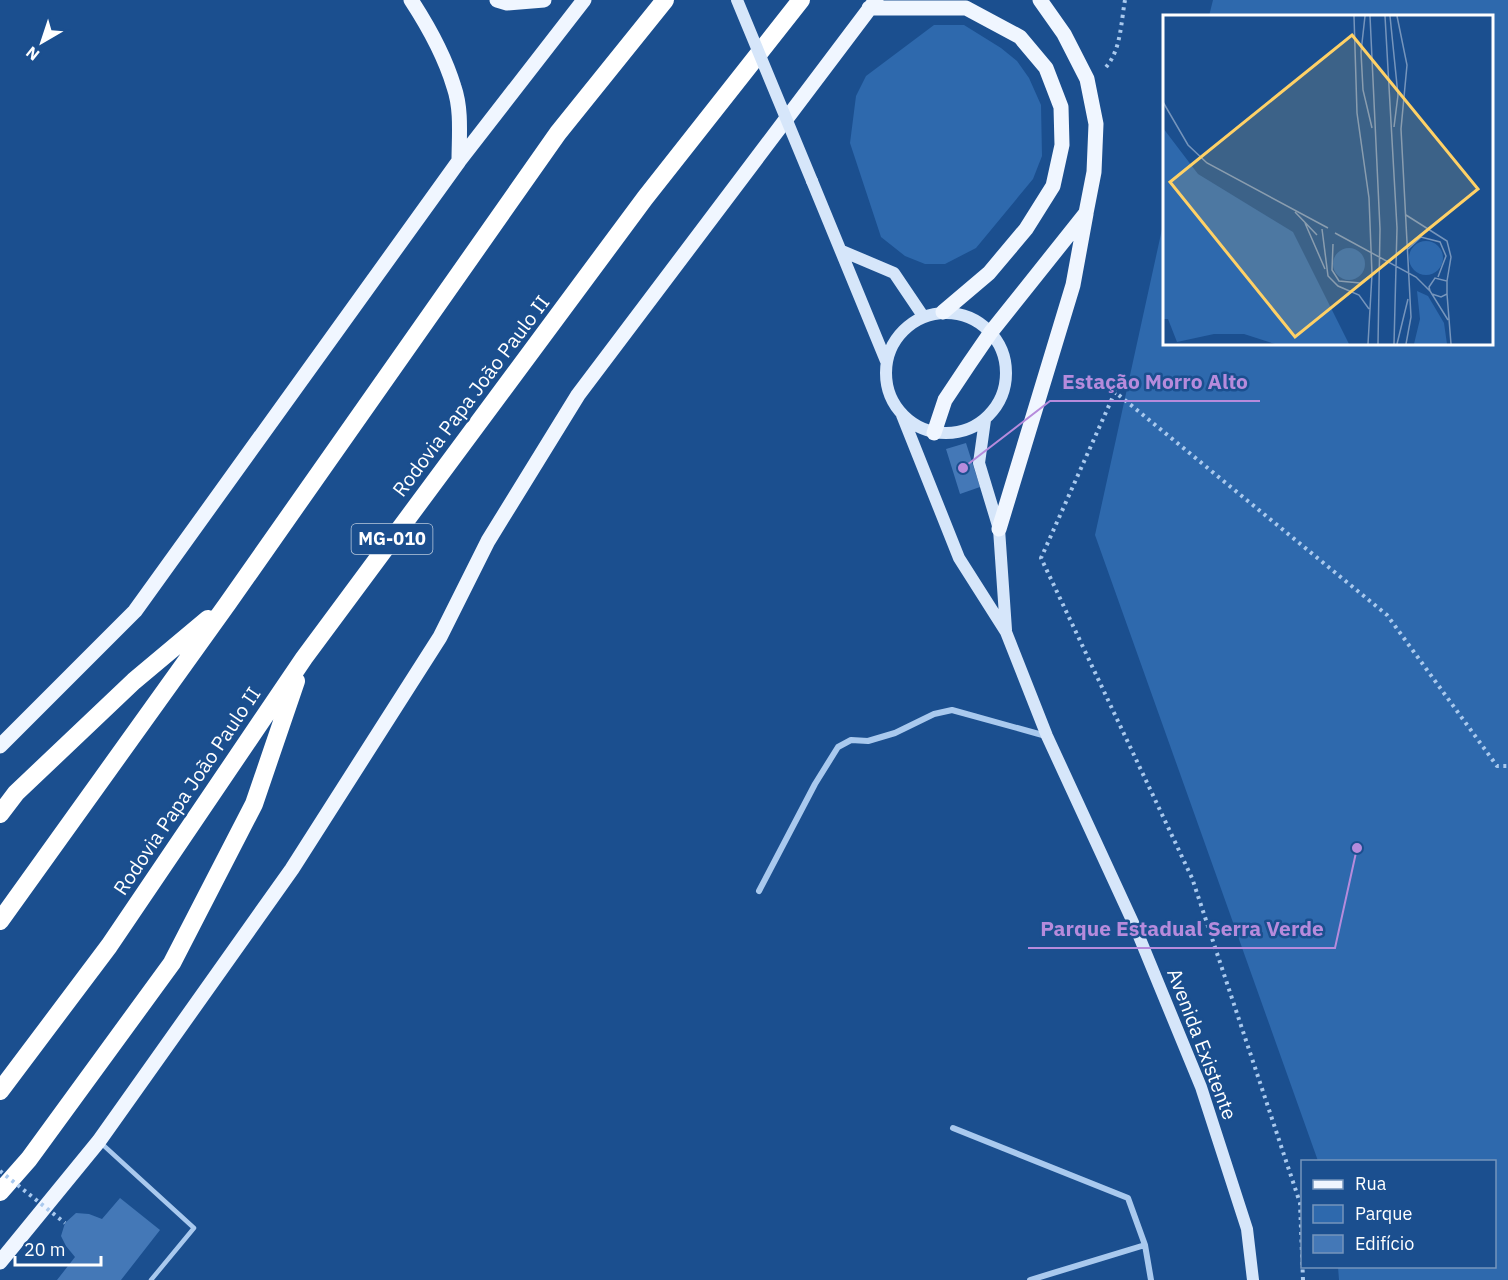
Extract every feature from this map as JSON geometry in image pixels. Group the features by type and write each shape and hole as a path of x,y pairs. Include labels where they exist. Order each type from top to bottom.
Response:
{"highway":[{"path":"0,921 228,603 558,133 665,0"},
{"name":"Rodovia Papa João Paulo II","path":"0,1090 109,946 304,658 645,198 801,0"},
{"path":"0,814 16,793 134,681 228,603"},
{"path":"0,1192 29,1159 172,963 254,804 304,658"}],"main road":[{"path":"411,0 441,55 455,88 459,122 459,161"},
{"path":"497,0 507,3 544,0"},
{"path":"0,746 135,611 459,161 584,0"},
{"path":"999,529 1073,285 1094,172 1096,124 1087,79 1064,34 1040,0"},
{"path":"0,1262 99,1141 305,849 440,637 488,541 578,395 872,4 966,8 1020,37 1046,68 1061,107 1062,145 1053,186 1026,229 989,273 943,312"},
{"path":"934,433 945,400 991,332 1086,213"}],"street":[{"path":"737,0 886,361"},
{"path":"842,251 894,273 923,316"},
{"path":"902,415 917,427 934,433 952,434 970,430 986,420 1000,401 1007,378 1004,353 991,332 969,317 943,312 923,316 906,327 893,342 886,361 885,381 891,400 902,415 959,558 1006,632"},
{"path":"986,420 979,463 999,529 1006,632"},
{"name":"Avenida Existente","path":"1006,632 1047,736 1136,929 1201,1087 1247,1229 1252,1280"},
{"path":"759,891 815,784 838,747 851,740 868,741 895,733 934,714 952,710 1047,736"},
{"path":"953,1128 1128,1198 1145,1245 1151,1280"},
{"path":"1030,1280 1145,1245"}],"lane":[{"path":"99,1141 194,1228 152,1280"}],"path":[{"path":"1087,79 1113,60 1125,0"},
{"path":"1301,1229 1300,1203 1192,878 1041,558 1115,392 1387,615 1497,766 1508,766"},
{"path":"0,1171 65,1223"}],"green space":[{"path":"1213,0 1508,0 1508,1280 1339,1280 1338,1268 1496,1268 1496,1160 1318,1160 1095,535 1163,225 1163,345 1493,345 1493,15 1209,15"},
{"path":"934,25 964,25 1001,48 1017,61 1029,78 1041,105 1042,156 1033,179 976,248 945,264 925,264 905,256 881,237 850,143 856,96 866,76"}],"building":[{"path":"966,443 980,487 960,494 946,449"},
{"path":"120,1198 160,1230 121,1280 57,1280 75,1257 61,1236 65,1223 76,1213 89,1214 102,1219"}],"place":[{"name":"Estação Morro Alto","path":"963,468"},
{"name":"Parque Estadual Serra Verde","path":"1357,848"}]}
